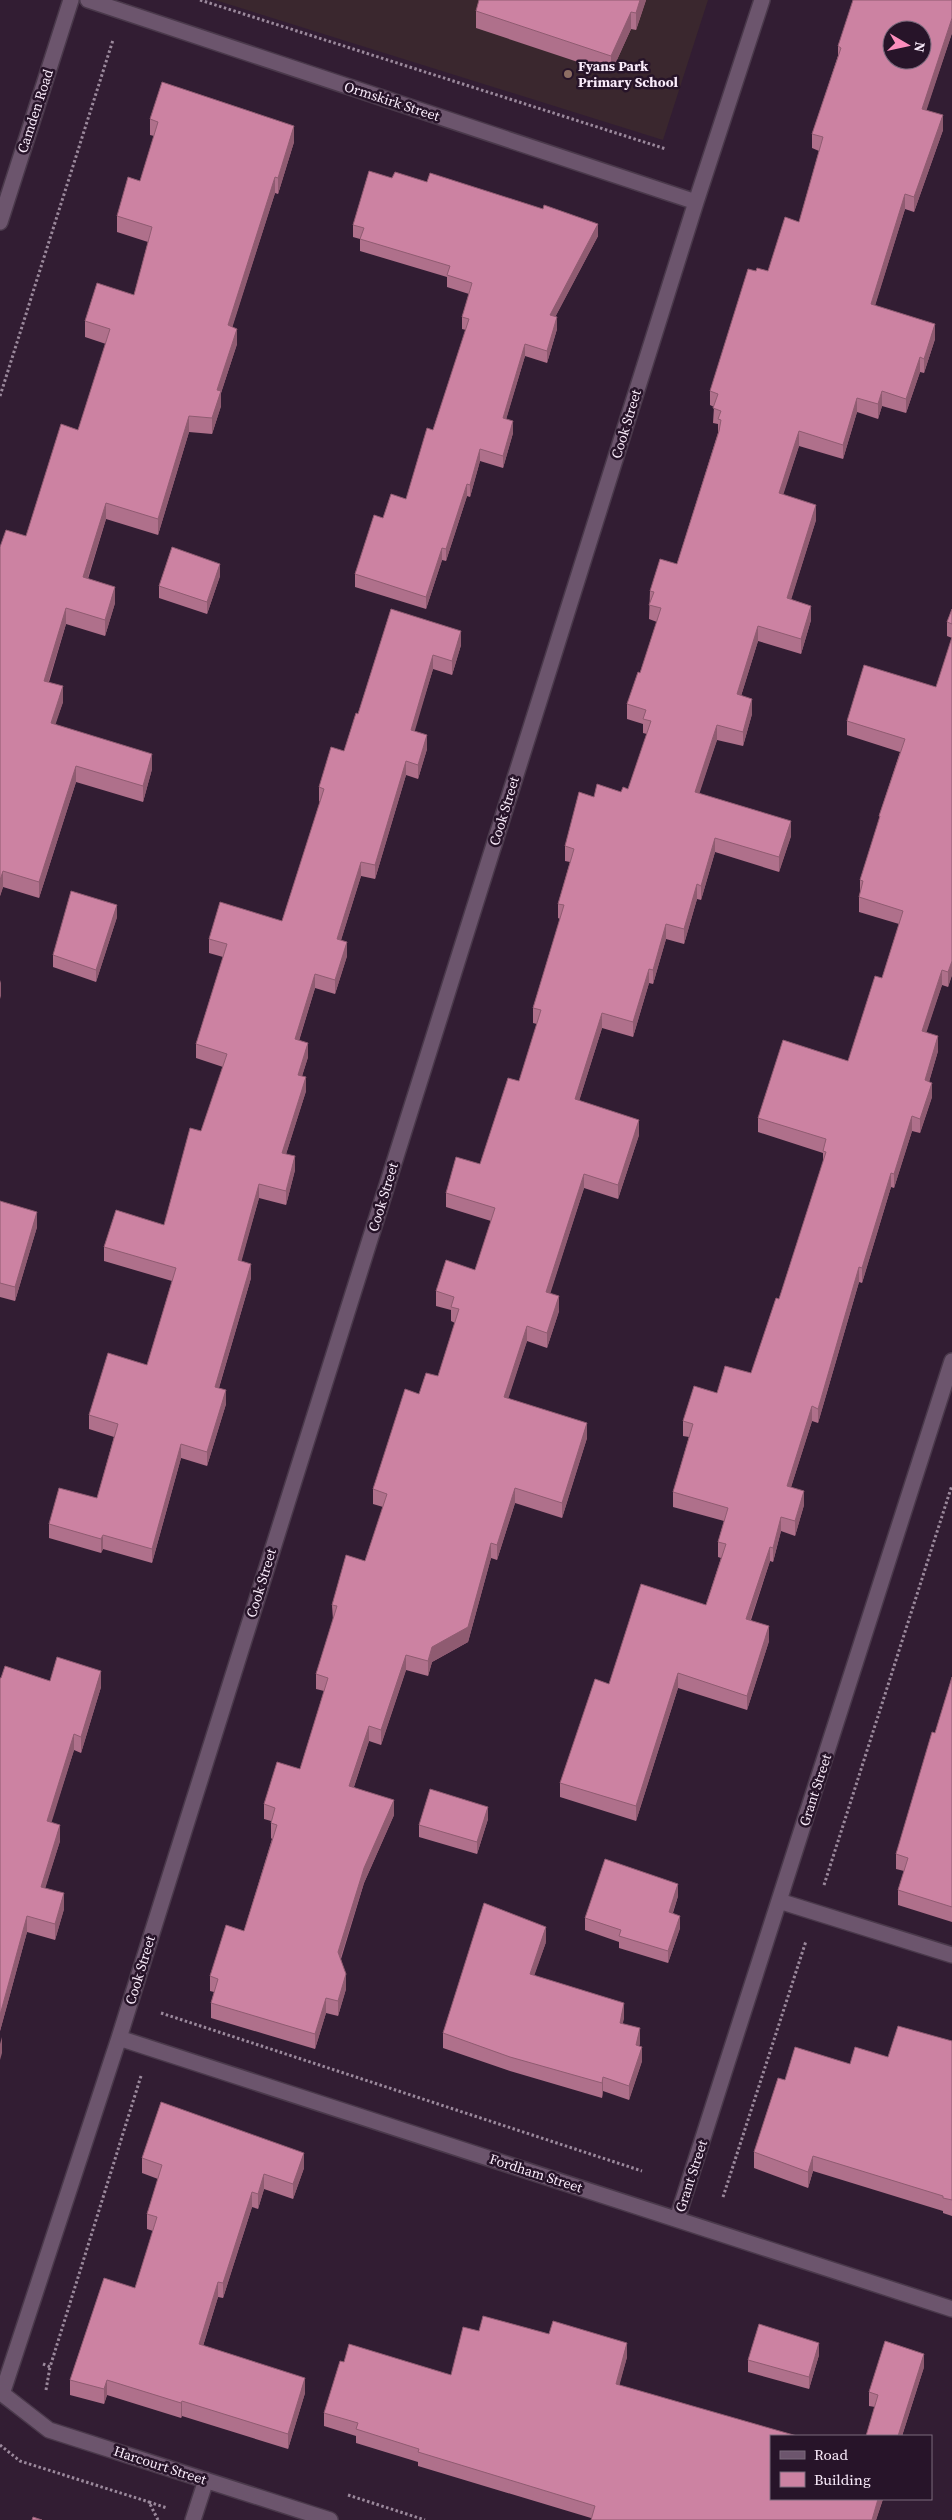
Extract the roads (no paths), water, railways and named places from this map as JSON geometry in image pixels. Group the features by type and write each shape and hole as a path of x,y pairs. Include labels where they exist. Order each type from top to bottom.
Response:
{"street":[{"name":"Camden Road","path":"0,222 71,0"},
{"name":"Ormskirk Street","path":"88,0 696,202"},
{"name":"Cook Street","path":"1,2393 119,2038 696,202 762,0"},
{"name":"Grant Street","path":"677,2219 952,1361"},
{"path":"779,1901 952,1955"},
{"name":"Fordham Street","path":"119,2038 952,2308"},
{"name":"Harcourt Street","path":"1,2393 49,2430 330,2520"},
{"path":"193,2520 206,2480"}],"place":[{"name":"Fyans Park Primary School","path":"568,74"}]}
